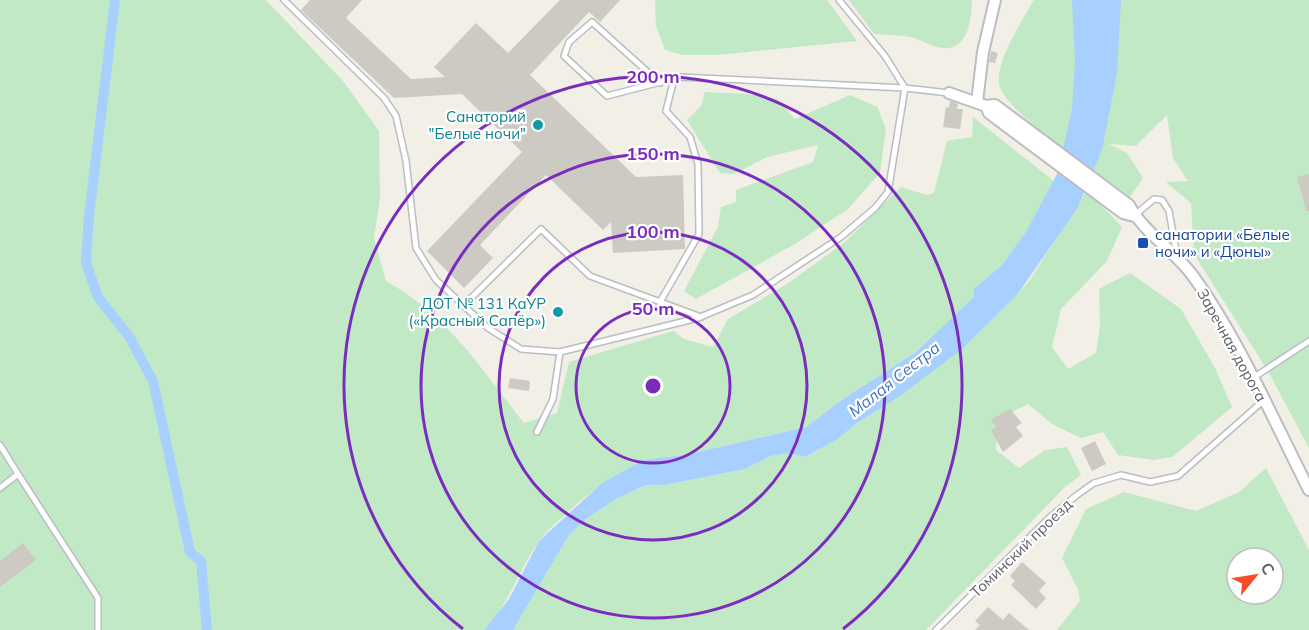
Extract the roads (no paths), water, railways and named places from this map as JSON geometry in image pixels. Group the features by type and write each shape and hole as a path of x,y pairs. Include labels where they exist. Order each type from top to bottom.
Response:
{"street":[{"path":"987,107 983,52 995,0"},
{"path":"949,93 987,107 1134,216"},
{"name":"Заречная дорога","path":"1134,216 1178,257 1194,277 1253,378 1309,490"}],"lane":[{"path":"284,0 384,98 396,116 405,161 416,248 436,280 488,328 521,349 560,352 701,317 753,295 841,237 875,208 888,192 905,88 885,56 839,0"},
{"path":"660,83 592,22 568,42 564,56 607,96 660,83 674,79 905,88 949,93"},
{"path":"660,302 699,234 698,164 690,137 666,111 674,79"},
{"path":"1134,216 1154,199 1162,200 1169,211 1178,257"},
{"path":"463,306 541,229 590,276 701,317"},
{"path":"1253,378 1309,340"},
{"path":"537,432 553,399 560,352"},
{"name":"Томинский проезд","path":"936,630 1050,517 1094,483 1121,475 1150,482 1178,476 1263,401"},
{"path":"0,445 98,598 98,630"},
{"path":"0,488 18,474"}],"water":[{"name":"Малая Сестра","path":"1072,0 1121,0 1117,74 1102,150 1077,209 1017,295 962,349 835,441 805,457 790,453 771,456 745,469 665,485 646,485 616,499 586,519 569,535 513,630 484,630 509,599 539,541 602,483 644,460 689,454 806,427 843,399 916,352 973,298 974,289 1002,265 1027,230 1057,174 1072,110 1075,61"}],"waterway":[{"path":"115,0 89,216 86,263 98,297 130,338 153,381 190,552 201,561 207,630"}],"place":[{"name":"Санаторий \"Белые ночи\"","path":"538,125"},
{"name":"санатории «Белые ночи» и «Дюны»","path":"1143,243"},
{"name":"ДОТ № 131 КаУР («Красный Сапёр»)","path":"558,312"}]}
